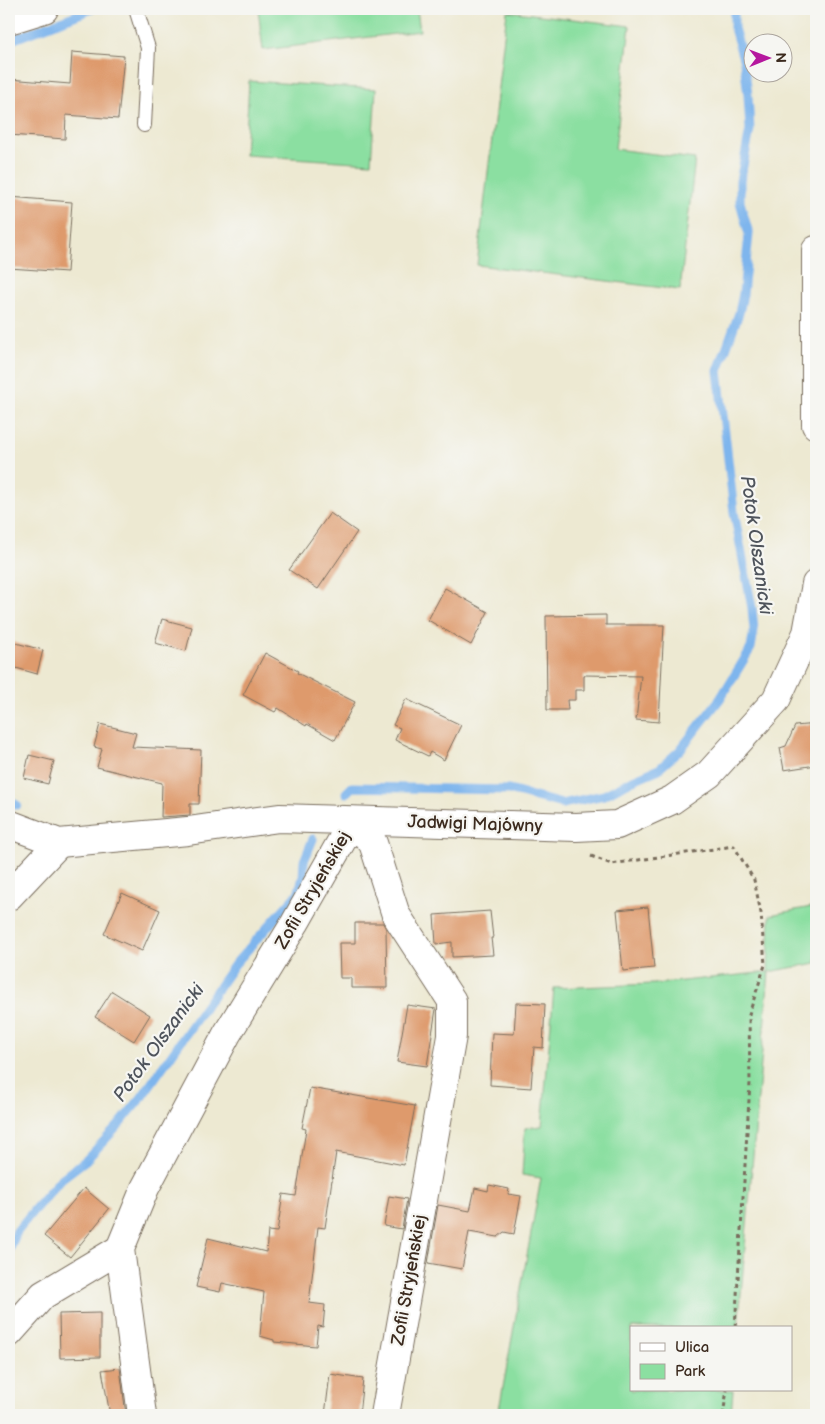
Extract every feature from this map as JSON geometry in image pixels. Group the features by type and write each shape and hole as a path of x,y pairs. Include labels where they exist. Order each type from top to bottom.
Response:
{"street":[{"path":"9,20 44,9"},
{"path":"816,250 816,425"},
{"name":"Jadwigi Majówny","path":"9,824 59,843 188,831 279,818 576,827 617,825 672,800 709,774 776,700 807,633 816,584"},
{"name":"Zofii Stryjeńskiej","path":"142,1415 120,1249 145,1188 227,1034 295,923 353,821 372,843 396,915 452,1001 452,1036 385,1415"},
{"path":"9,896 59,843"},
{"path":"9,1333 42,1295 120,1249"}],"lane":[{"path":"136,9 148,48 144,125"}],"path":[{"path":"734,846 754,880 761,914 765,965 749,1014 750,1083 735,1326"},
{"path":"723,1415 727,1392"}],"green space":[{"path":"258,9 417,9 420,31 263,50"},
{"path":"507,11 630,26 615,149 695,159 680,290 477,265"},
{"path":"249,81 376,89 371,163 245,155"},
{"path":"816,906 816,963 769,972 738,1326 630,1326 630,1392 733,1392 731,1415 498,1415 541,1178 522,1175 525,1128 542,1126 554,988 654,984 768,972 770,915"}],"building":[{"path":"72,52 124,56 118,119 66,115 65,139 9,135 9,79 70,84"},
{"path":"9,197 72,202 67,272 9,268"},
{"path":"330,513 357,532 318,589 289,570"},
{"path":"445,588 488,612 471,645 428,620"},
{"path":"606,615 606,625 664,625 659,722 636,720 641,676 584,675 584,690 575,690 575,700 567,700 568,710 547,710 546,616"},
{"path":"162,619 192,627 186,651 155,643"},
{"path":"12,642 43,650 37,674 9,666"},
{"path":"265,653 298,671 297,673 355,702 335,740 307,724 306,726 278,708 275,712 243,695"},
{"path":"406,699 461,725 444,760 430,752 428,756 395,740 400,728 393,725"},
{"path":"100,724 136,733 132,747 201,750 199,804 190,804 190,815 161,817 162,783 97,767 102,749 94,747"},
{"path":"816,724 816,765 784,770 780,748 786,746 795,726"},
{"path":"29,755 54,761 48,784 24,778"},
{"path":"122,893 160,910 142,951 104,934"},
{"path":"648,907 654,968 623,971 617,910"},
{"path":"490,911 493,955 452,957 452,942 436,944 434,915"},
{"path":"355,923 383,923 386,929 387,988 351,988 351,978 340,978 339,943 355,943"},
{"path":"112,991 150,1015 134,1041 95,1017"},
{"path":"516,1003 545,1004 543,1048 534,1047 531,1088 490,1085 492,1033 514,1034"},
{"path":"407,1005 436,1009 427,1066 397,1062"},
{"path":"310,1088 415,1106 404,1165 336,1152 325,1228 318,1227 309,1303 325,1305 323,1327 318,1326 316,1346 274,1342 274,1340 260,1336 264,1292 222,1283 220,1292 196,1287 208,1238 266,1252 268,1231 277,1232 283,1194 296,1196 306,1129 302,1128"},
{"path":"489,1185 509,1189 508,1194 521,1196 514,1234 504,1232 498,1237 469,1232 462,1269 428,1263 438,1205 470,1211 475,1188 488,1191"},
{"path":"84,1188 109,1209 70,1257 44,1236"},
{"path":"389,1196 407,1199 402,1229 384,1226"},
{"path":"100,1313 100,1357 60,1358 59,1314"},
{"path":"120,1368 126,1415 110,1415 102,1370"},
{"path":"330,1374 363,1379 359,1415 325,1415"}],"waterway":[{"path":"9,41 92,9"},
{"name":"Potok Olszanicki","path":"346,793 352,787 509,790 562,804 604,795 659,769 680,750 720,699 751,648 754,630 752,608 734,512 718,371 739,313 743,294 749,234 740,202 740,181 750,130 748,95 744,62 734,28 734,9"},
{"path":"9,801 17,805"},
{"name":"Potok Olszanicki","path":"9,1251 17,1231 34,1210 61,1179 86,1160 141,1098 235,964 298,893 303,878 304,861 313,839"}]}
